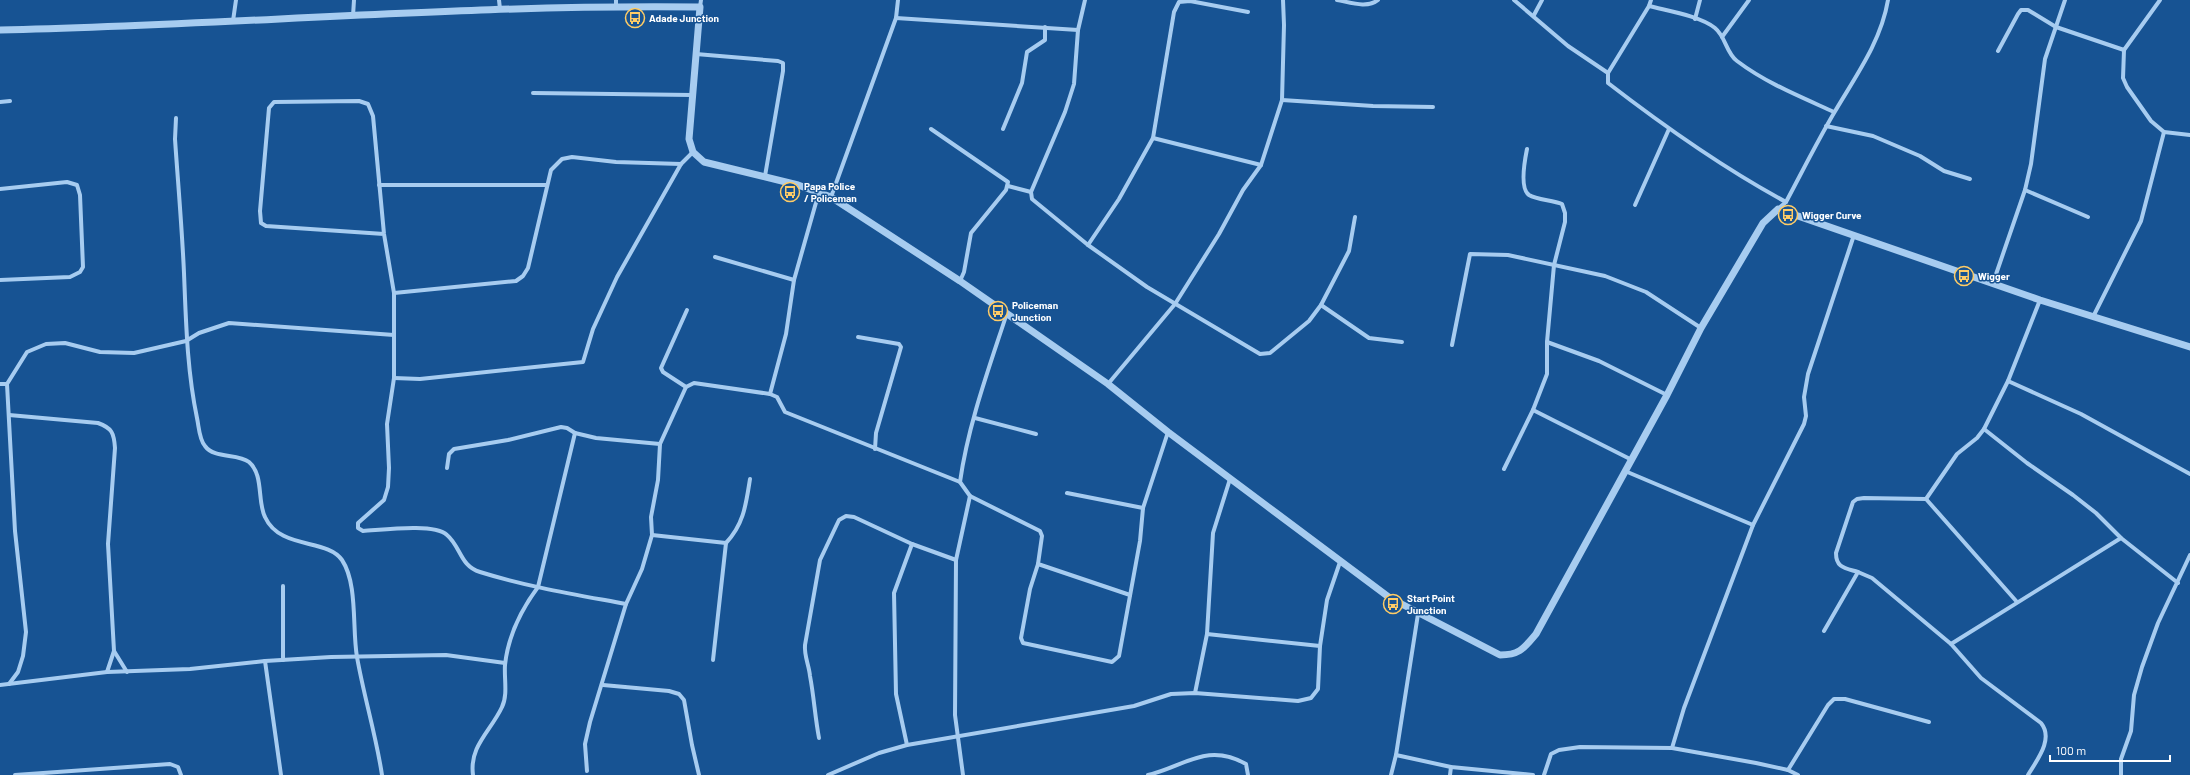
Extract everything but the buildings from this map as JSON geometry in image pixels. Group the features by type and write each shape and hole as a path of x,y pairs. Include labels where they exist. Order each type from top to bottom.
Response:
{"street":[{"path":"233,21 236,0"},
{"path":"353,16 354,0"},
{"path":"499,0 500,10"},
{"path":"831,197 896,18 898,0"},
{"path":"1085,0 1078,30 1074,84 1065,112 1031,192 1032,199 1088,245 1175,304 1260,354 1270,353 1309,321 1321,305 1349,251 1355,217"},
{"path":"1108,384 1175,304 1219,234 1243,190 1261,165 1282,100 1284,25 1283,0"},
{"path":"1337,0 1361,4 1374,3 1378,0"},
{"path":"1514,0 1534,15 1568,46 1608,73"},
{"path":"1534,15 1542,0"},
{"path":"1651,0 1649,6 1608,73 1608,83 1669,129 1747,181 1786,202"},
{"path":"1695,19 1700,0"},
{"path":"1722,37 1749,0"},
{"path":"0,30 106,28 500,10 616,3 701,4 689,139 693,152 704,162 765,176 831,197 960,281 1108,384 1168,432 1390,598 1418,614 1500,655 1513,655 1522,650 1536,634 1632,460 1701,328 1763,223 1786,202 1826,126 1864,64 1879,31 1888,0"},
{"path":"1993,283 2025,190 2031,164 2045,59 2065,0"},
{"path":"2160,0 2124,50 2122,66 2123,78 2151,121 2164,132 2190,135"},
{"path":"1088,245 1118,198 1153,138 1174,12 1179,2 1190,1 1248,12"},
{"path":"1649,6 1695,19 1715,28 1735,60 1751,71 1834,112"},
{"path":"1998,51 2021,10 2028,10 2056,27 2124,50"},
{"path":"896,18 1078,30"},
{"path":"1003,130 1022,83 1027,52 1045,40 1045,27"},
{"path":"696,54 778,61 783,63 765,176"},
{"path":"533,93 692,95"},
{"path":"384,234 266,226 261,223 260,211 269,108 274,102 359,100 368,104 373,116 384,234 394,293 394,378 387,424 389,468 388,487 384,500 363,517 358,523 358,528 363,531 403,528 438,529 448,535 470,568 538,587 626,604"},
{"path":"1282,100 1373,106 1433,107"},
{"path":"0,102 10,101"},
{"path":"176,118 175,138 184,273 186,340 200,437 206,448 221,455 248,461 255,470 265,518 275,528 290,540 323,547 342,559 350,581 357,656 382,775"},
{"path":"1826,126 1873,136 1920,156 1944,171 1970,179"},
{"path":"931,129 1008,182 1008,186"},
{"path":"1635,205 1669,129"},
{"path":"2093,318 2141,222 2164,132"},
{"path":"1153,138 1261,165"},
{"path":"1504,468 1533,410 1547,374 1547,342 1554,265 1565,222 1565,213 1562,204 1530,195 1525,190 1523,179 1526,149"},
{"path":"394,378 420,379 583,362 593,329 616,277 681,164 693,152"},
{"path":"394,293 516,280 523,276 528,268 546,185 551,170 562,159 572,157 616,162 681,164"},
{"path":"0,189 67,182 77,185 80,195 83,267 80,272 70,276 0,280"},
{"path":"379,185 546,185"},
{"path":"1008,186 1031,192"},
{"path":"960,281 964,272 971,233 1008,186"},
{"path":"2025,190 2088,217"},
{"path":"770,394 786,334 794,280 818,192"},
{"path":"1778,209 2093,318 2190,347"},
{"path":"1672,748 1684,708 1753,525 1804,424 1806,416 1804,387 1854,235"},
{"path":"1452,344 1470,254 1508,255 1605,276 1646,292 1701,328"},
{"path":"715,257 794,280"},
{"path":"1926,499 1957,454 1977,438 1984,429 2008,381 2040,300"},
{"path":"1321,305 1369,338 1402,342"},
{"path":"686,387 663,372 661,368 687,310"},
{"path":"960,482 975,418 1007,313"},
{"path":"9,684 18,672 23,656 26,632 15,531 7,384 27,352 46,344 65,343 100,352 118,354 134,353 186,340 204,331 229,323 394,335"},
{"path":"858,337 899,344 901,348 876,433 874,449"},
{"path":"1547,342 1599,361 1667,395"},
{"path":"2008,381 2081,414 2190,474"},
{"path":"587,771 585,744 590,722 603,685 626,604 642,569 652,535 651,517 658,480 660,444 686,387 694,383 770,394 777,397 786,412 874,449 960,482 970,496 1040,531 1042,536 1038,564 1030,589 1021,638 1023,643 1112,662 1119,656 1140,541 1143,508 1168,432"},
{"path":"0,384 7,384"},
{"path":"1533,410 1632,460"},
{"path":"9,415 98,423 108,426 114,433 115,448 108,544 114,651 107,672"},
{"path":"975,418 1036,434"},
{"path":"447,468 449,454 454,449 516,438 561,427 574,433 596,438 660,444"},
{"path":"1984,429 2096,513 2121,538 2178,583"},
{"path":"473,775 473,755 479,742 503,705 508,646 523,607 538,587 574,433"},
{"path":"1625,471 1753,525"},
{"path":"713,660 726,543 737,531 746,504 750,479"},
{"path":"1195,693 1207,634 1213,533 1230,479"},
{"path":"1067,493 1143,508"},
{"path":"963,775 955,715 956,560 970,496"},
{"path":"2017,602 1926,499 1864,498 1857,499 1853,502 1836,553 1836,562 1840,567 1872,578 1951,644 1981,678 2041,723 2046,730 2047,738 2028,775"},
{"path":"820,738 814,715 810,675 804,654 804,645 820,560 839,520 846,516 854,517 912,544 956,560"},
{"path":"652,535 726,543"},
{"path":"1951,644 2121,538"},
{"path":"907,745 896,694 894,593 912,544"},
{"path":"2121,775 2121,759 2132,731 2134,695 2142,667 2158,623 2190,555"},
{"path":"828,775 862,759 907,745 1134,706 1172,694 1195,693 1298,701 1311,698 1318,689 1320,646 1327,600 1340,562"},
{"path":"1038,564 1130,595"},
{"path":"1824,631 1858,572"},
{"path":"282,660 283,586"},
{"path":"1391,775 1396,755 1418,614"},
{"path":"1207,634 1320,646"},
{"path":"114,651 127,672"},
{"path":"0,685 107,672 190,669 264,661 357,656 446,655 506,663"},
{"path":"264,661 281,775"},
{"path":"603,685 679,694 684,700 699,775"},
{"path":"1788,770 1828,705 1834,699 1845,699 1929,722"},
{"path":"1544,775 1551,754 1559,750 1580,747 1672,748 1788,770 1798,775"},
{"path":"1148,775 1206,754 1235,758 1246,764 1248,775"},
{"path":"1396,755 1451,767 1533,775"},
{"path":"15,775 170,764 178,767 181,775"},
{"path":"1450,775 1451,767"}],"place":[{"name":"Adade Junction","path":"635,18"},
{"name":"Papa Police / Policeman","path":"790,192"},
{"name":"Wigger Curve","path":"1788,215"},
{"name":"Wigger","path":"1964,276"},
{"name":"Policeman Junction","path":"998,311"},
{"name":"Start Point Junction","path":"1393,604"}]}
